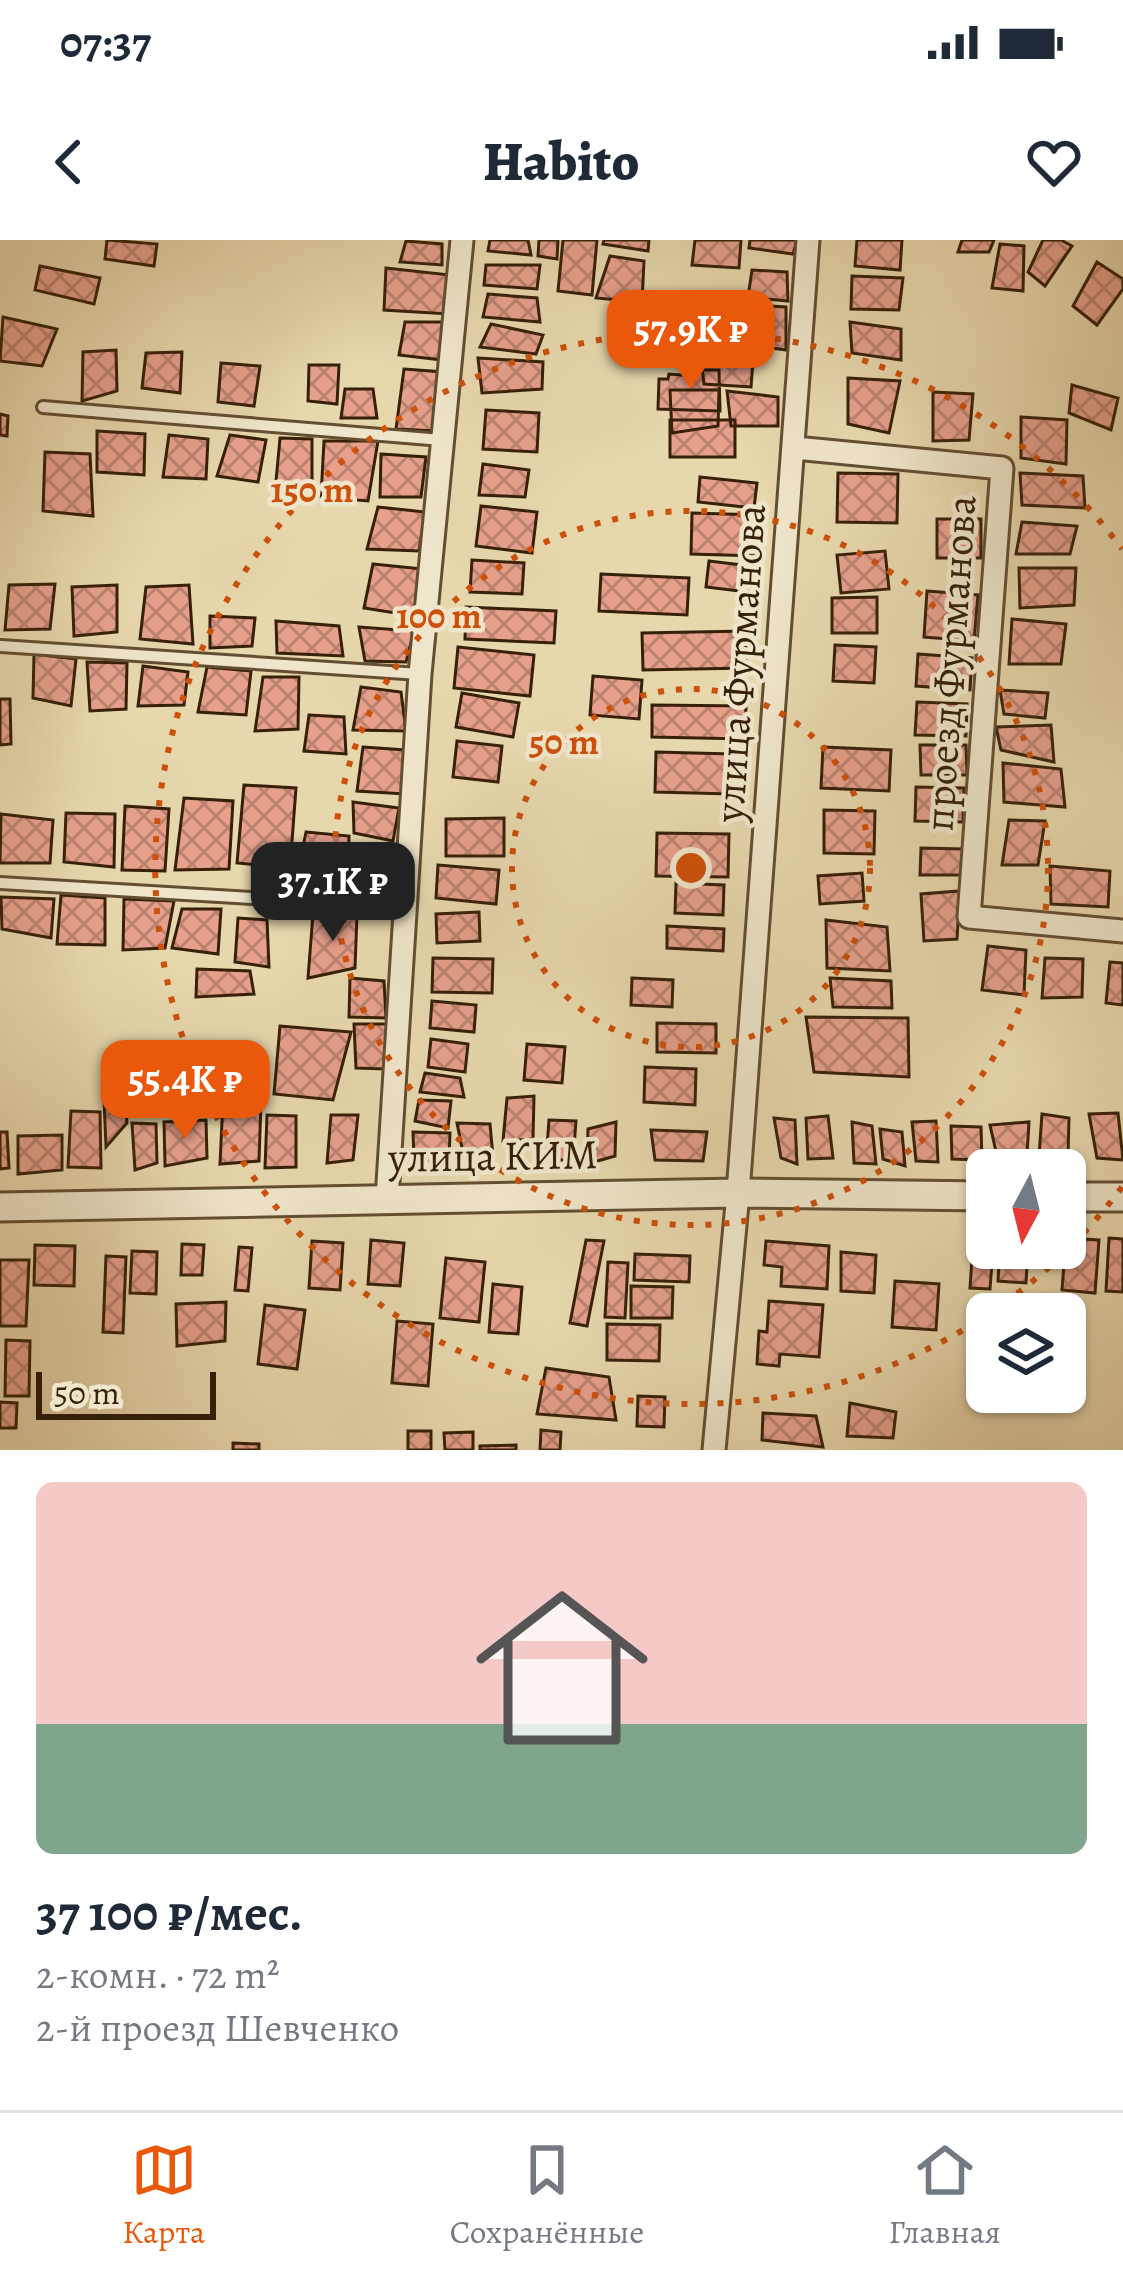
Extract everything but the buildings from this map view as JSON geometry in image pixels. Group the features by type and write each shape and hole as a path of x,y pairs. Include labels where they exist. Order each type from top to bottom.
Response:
{"street":[{"path":"387,1199 420,674 462,240"},
{"name":"улица Фурманова","path":"715,1450 808,240"},
{"name":"проезд Фурманова","path":"795,448 1002,468 969,917 1123,931"},
{"name":"улица КИМ","path":"0,1207 738,1193 966,1196"},
{"path":"1086,1197 1123,1197"}],"lane":[{"path":"44,407 442,440"},
{"path":"1,646 420,674"},
{"path":"0,883 403,907"}]}
